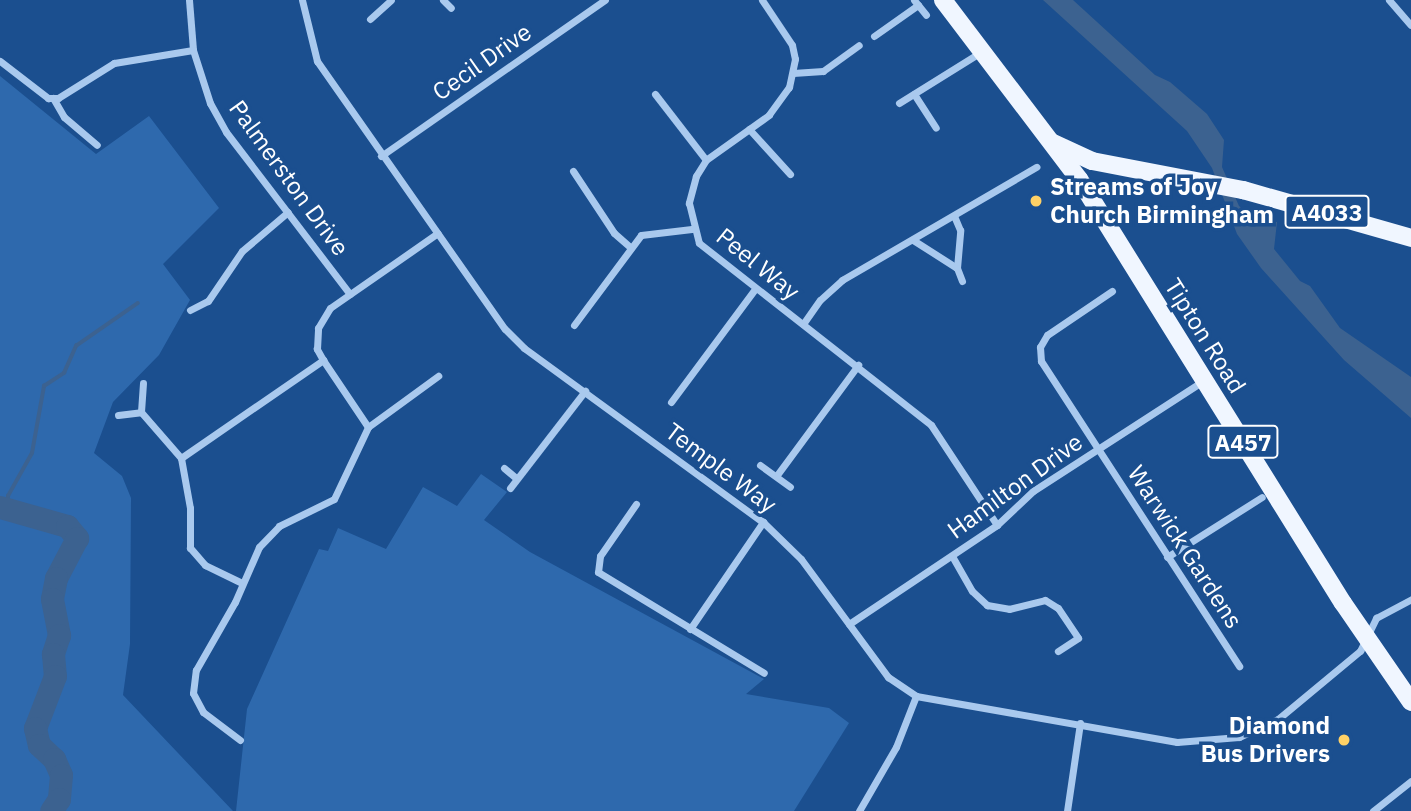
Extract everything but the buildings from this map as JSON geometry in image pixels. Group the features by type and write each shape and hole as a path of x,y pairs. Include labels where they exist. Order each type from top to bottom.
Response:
{"main road":[{"name":"A457","path":"943,0 1048,138"},
{"name":"A4033","path":"1018,102 1072,140 1142,173"},
{"name":"A4033","path":"1048,138 1093,161 1213,187 1242,190 1411,238"},
{"name":"Tipton Road","path":"1048,138 1079,179 1343,603 1366,631 1411,702"},
{"path":"1079,179 1083,167 1093,161"}],"street":[{"name":"Palmerston Drive","path":"189,0 194,50 210,103 226,132 350,294"},
{"name":"Temple Way","path":"302,0 317,61 505,329 524,348 763,522 801,559 888,677 916,696 1177,742 1216,742 1258,732 1360,651 1366,631"},
{"path":"370,19 391,0"},
{"path":"443,0 451,8"},
{"name":"Cecil Drive","path":"382,156 605,0"},
{"path":"655,94 706,159 749,129 782,101 793,73 792,45 762,0"},
{"path":"1389,0 1411,26"},
{"path":"874,36 916,3 926,15"},
{"path":"793,73 823,71 859,45"},
{"path":"53,98 68,94 114,63 194,50"},
{"path":"899,103 983,51"},
{"path":"0,61 53,98 64,117 97,145"},
{"path":"914,94 936,128"},
{"path":"749,129 790,174"},
{"name":"Peel Way","path":"706,159 692,187 692,229 708,254 858,365 932,425 997,525"},
{"path":"803,324 836,284 1036,167"},
{"path":"573,171 614,233 631,247"},
{"path":"190,310 208,301 242,251 288,212"},
{"path":"954,216 960,230 957,268 962,281"},
{"path":"574,326 631,247 651,231 692,229"},
{"path":"369,427 323,360 317,338 322,319 350,294 438,233"},
{"path":"913,240 957,268"},
{"path":"671,402 755,289"},
{"name":"Warwick Gardens","path":"1112,291 1047,335 1040,346 1041,361 1239,666"},
{"path":"181,457 323,360"},
{"path":"777,475 858,365"},
{"path":"240,740 202,712 193,693 196,670 267,535 334,499 369,427 438,376"},
{"name":"Hamilton Drive","path":"849,624 997,525 1034,491 1204,381"},
{"path":"143,383 141,412 181,457 190,508 190,548 205,565 242,583"},
{"path":"510,488 585,391"},
{"path":"118,415 141,412"},
{"path":"760,465 790,487"},
{"path":"504,468 516,478"},
{"path":"1167,557 1262,497"},
{"path":"636,503 600,556 598,572 764,673"},
{"path":"690,629 763,522"},
{"path":"952,556 972,591 987,605 1009,609 1045,600 1058,608 1078,638 1058,651"},
{"path":"1366,631 1376,618 1411,599"},
{"path":"859,811 896,747 916,696"},
{"path":"1067,811 1080,723"},
{"path":"1373,811 1411,781"}],"shaded area":[{"path":"1043,0 1073,0 1155,75 1170,82 1207,114 1224,140 1222,167 1239,206 1251,216 1277,222 1274,249 1300,281 1310,286 1340,328 1411,377 1411,418 1344,360 1261,268 1237,234 1212,168 1187,131"},
{"path":"0,76 96,154 149,116 219,208 163,264 190,300 159,355 113,402 94,453 122,476 131,498 130,644 123,695 233,811 0,811"},
{"path":"481,474 507,492 484,520 530,552 764,679 746,694 829,708 849,723 794,811 236,811 247,709 319,549 328,551 338,528 386,549 423,487 457,506"}],"waterway":[{"path":"7,511 8,496 32,453 44,386 64,373 76,346 138,303"},
{"path":"0,507 67,526 77,538 56,578 52,599 59,635 53,654 55,676 35,728 39,745 54,759 61,775 59,799 51,811"}],"place":[{"name":"Streams of Joy Church Birmingham","path":"1036,201"},
{"name":"Diamond Bus Drivers","path":"1344,740"}]}
